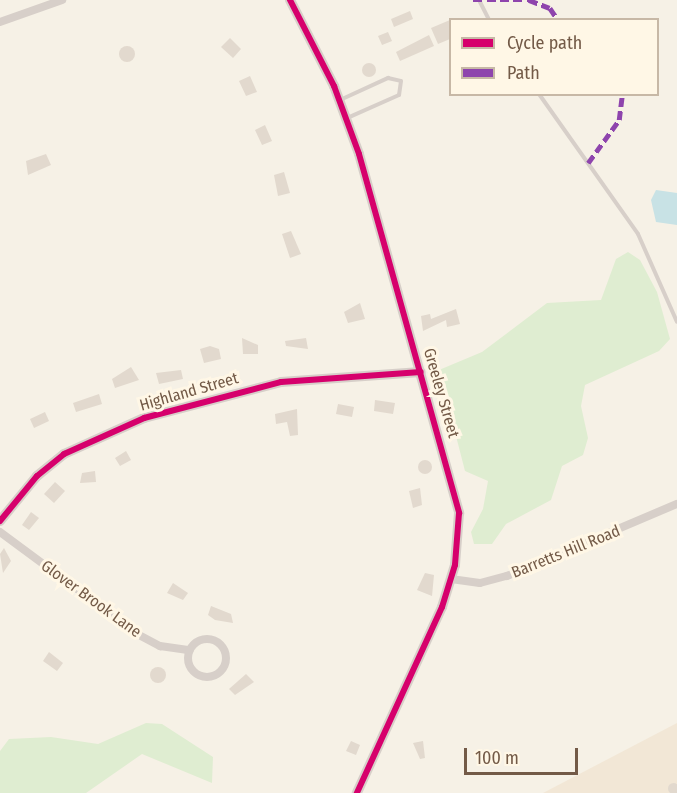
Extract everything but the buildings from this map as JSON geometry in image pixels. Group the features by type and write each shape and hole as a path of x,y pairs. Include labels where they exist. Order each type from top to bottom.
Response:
{"street":[{"path":"0,22 62,0"},
{"name":"Greeley Street","path":"290,0 347,118 456,495 459,530 451,579 357,793"},
{"name":"Highland Street","path":"0,521 37,476 64,454 144,418 282,382 421,372"},
{"name":"Barretts Hill Road","path":"451,579 480,583 507,576 677,504"},
{"name":"Glover Brook Lane","path":"0,532 139,635 160,646 190,650 212,640 225,652 224,665 211,676 199,675 188,662 190,650"}],"lane":[{"path":"480,2 488,18"},
{"path":"339,100 388,78 401,81 399,95 347,118"},
{"path":"540,96 638,234 677,322"}],"shaded area":[{"path":"677,723 677,793 543,793"}],"green space":[{"path":"628,252 640,260 657,292 670,339 659,351 585,385 581,406 588,438 583,455 562,466 551,500 506,524 492,544 474,544 471,532 483,509 488,481 465,471 439,370 482,352 547,303 601,300 616,259"},
{"path":"146,723 162,724 213,757 212,783 142,754 86,793 0,793 0,751 9,739 51,737 98,744"}],"water":[{"path":"656,190 677,193 677,225 656,222 651,200"}],"marked path":[{"path":"473,0 529,0 550,8 557,18"},
{"path":"588,163 619,120 622,96"}],"cycle path":[{"path":"290,0 334,86 359,154 459,513 455,565 442,607 357,793"},
{"path":"0,521 37,476 64,454 144,418 281,382 421,372"}]}
